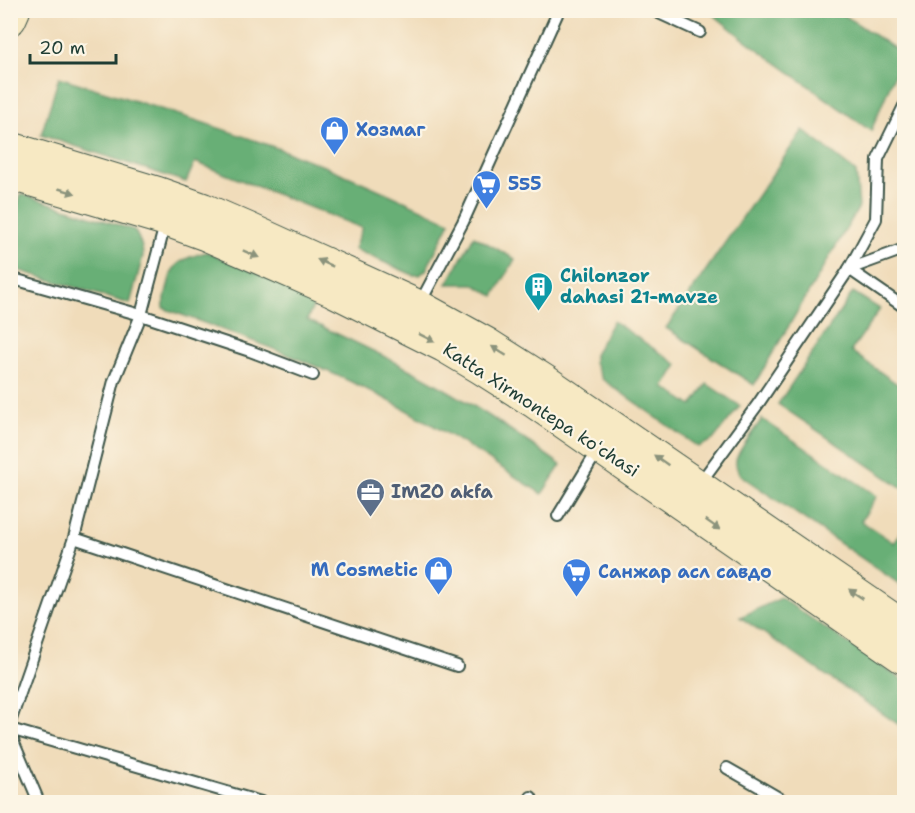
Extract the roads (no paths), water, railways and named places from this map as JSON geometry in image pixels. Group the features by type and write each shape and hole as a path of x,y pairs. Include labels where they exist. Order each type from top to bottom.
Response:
{"main road":[{"path":"10,19 14,10"},
{"name":"Katta Xirmontepa koʻchasi","path":"10,148 196,206 418,306 487,344 545,381 904,658"},
{"name":"Katta Xirmontepa koʻchasi","path":"10,174 166,220 207,235 332,290 444,346 536,403 600,447 691,495 904,627"}],"lane":[{"path":"418,306 463,222 559,10"},
{"path":"652,10 700,32"},
{"path":"691,495 758,404 849,270 876,219 878,159 904,106"},
{"path":"10,722 74,538 114,381 141,315 166,220"},
{"path":"849,270 904,249"},
{"path":"849,270 904,307"},
{"path":"10,278 141,315 250,351 313,375"},
{"path":"558,516 600,447"},
{"path":"74,538 457,666"},
{"path":"10,729 261,802"},
{"path":"10,734 39,802"},
{"path":"728,768 786,802"}],"place":[{"name":"Хозмаг","path":"335,156"},
{"name":"555","path":"487,210"},
{"name":"Chilonzor dahasi 21-mavze","path":"539,312"},
{"name":"IMZO akfa","path":"370,518"},
{"name":"M Cosmetic","path":"439,596"},
{"name":"Санжар асл савдо","path":"577,598"}]}
